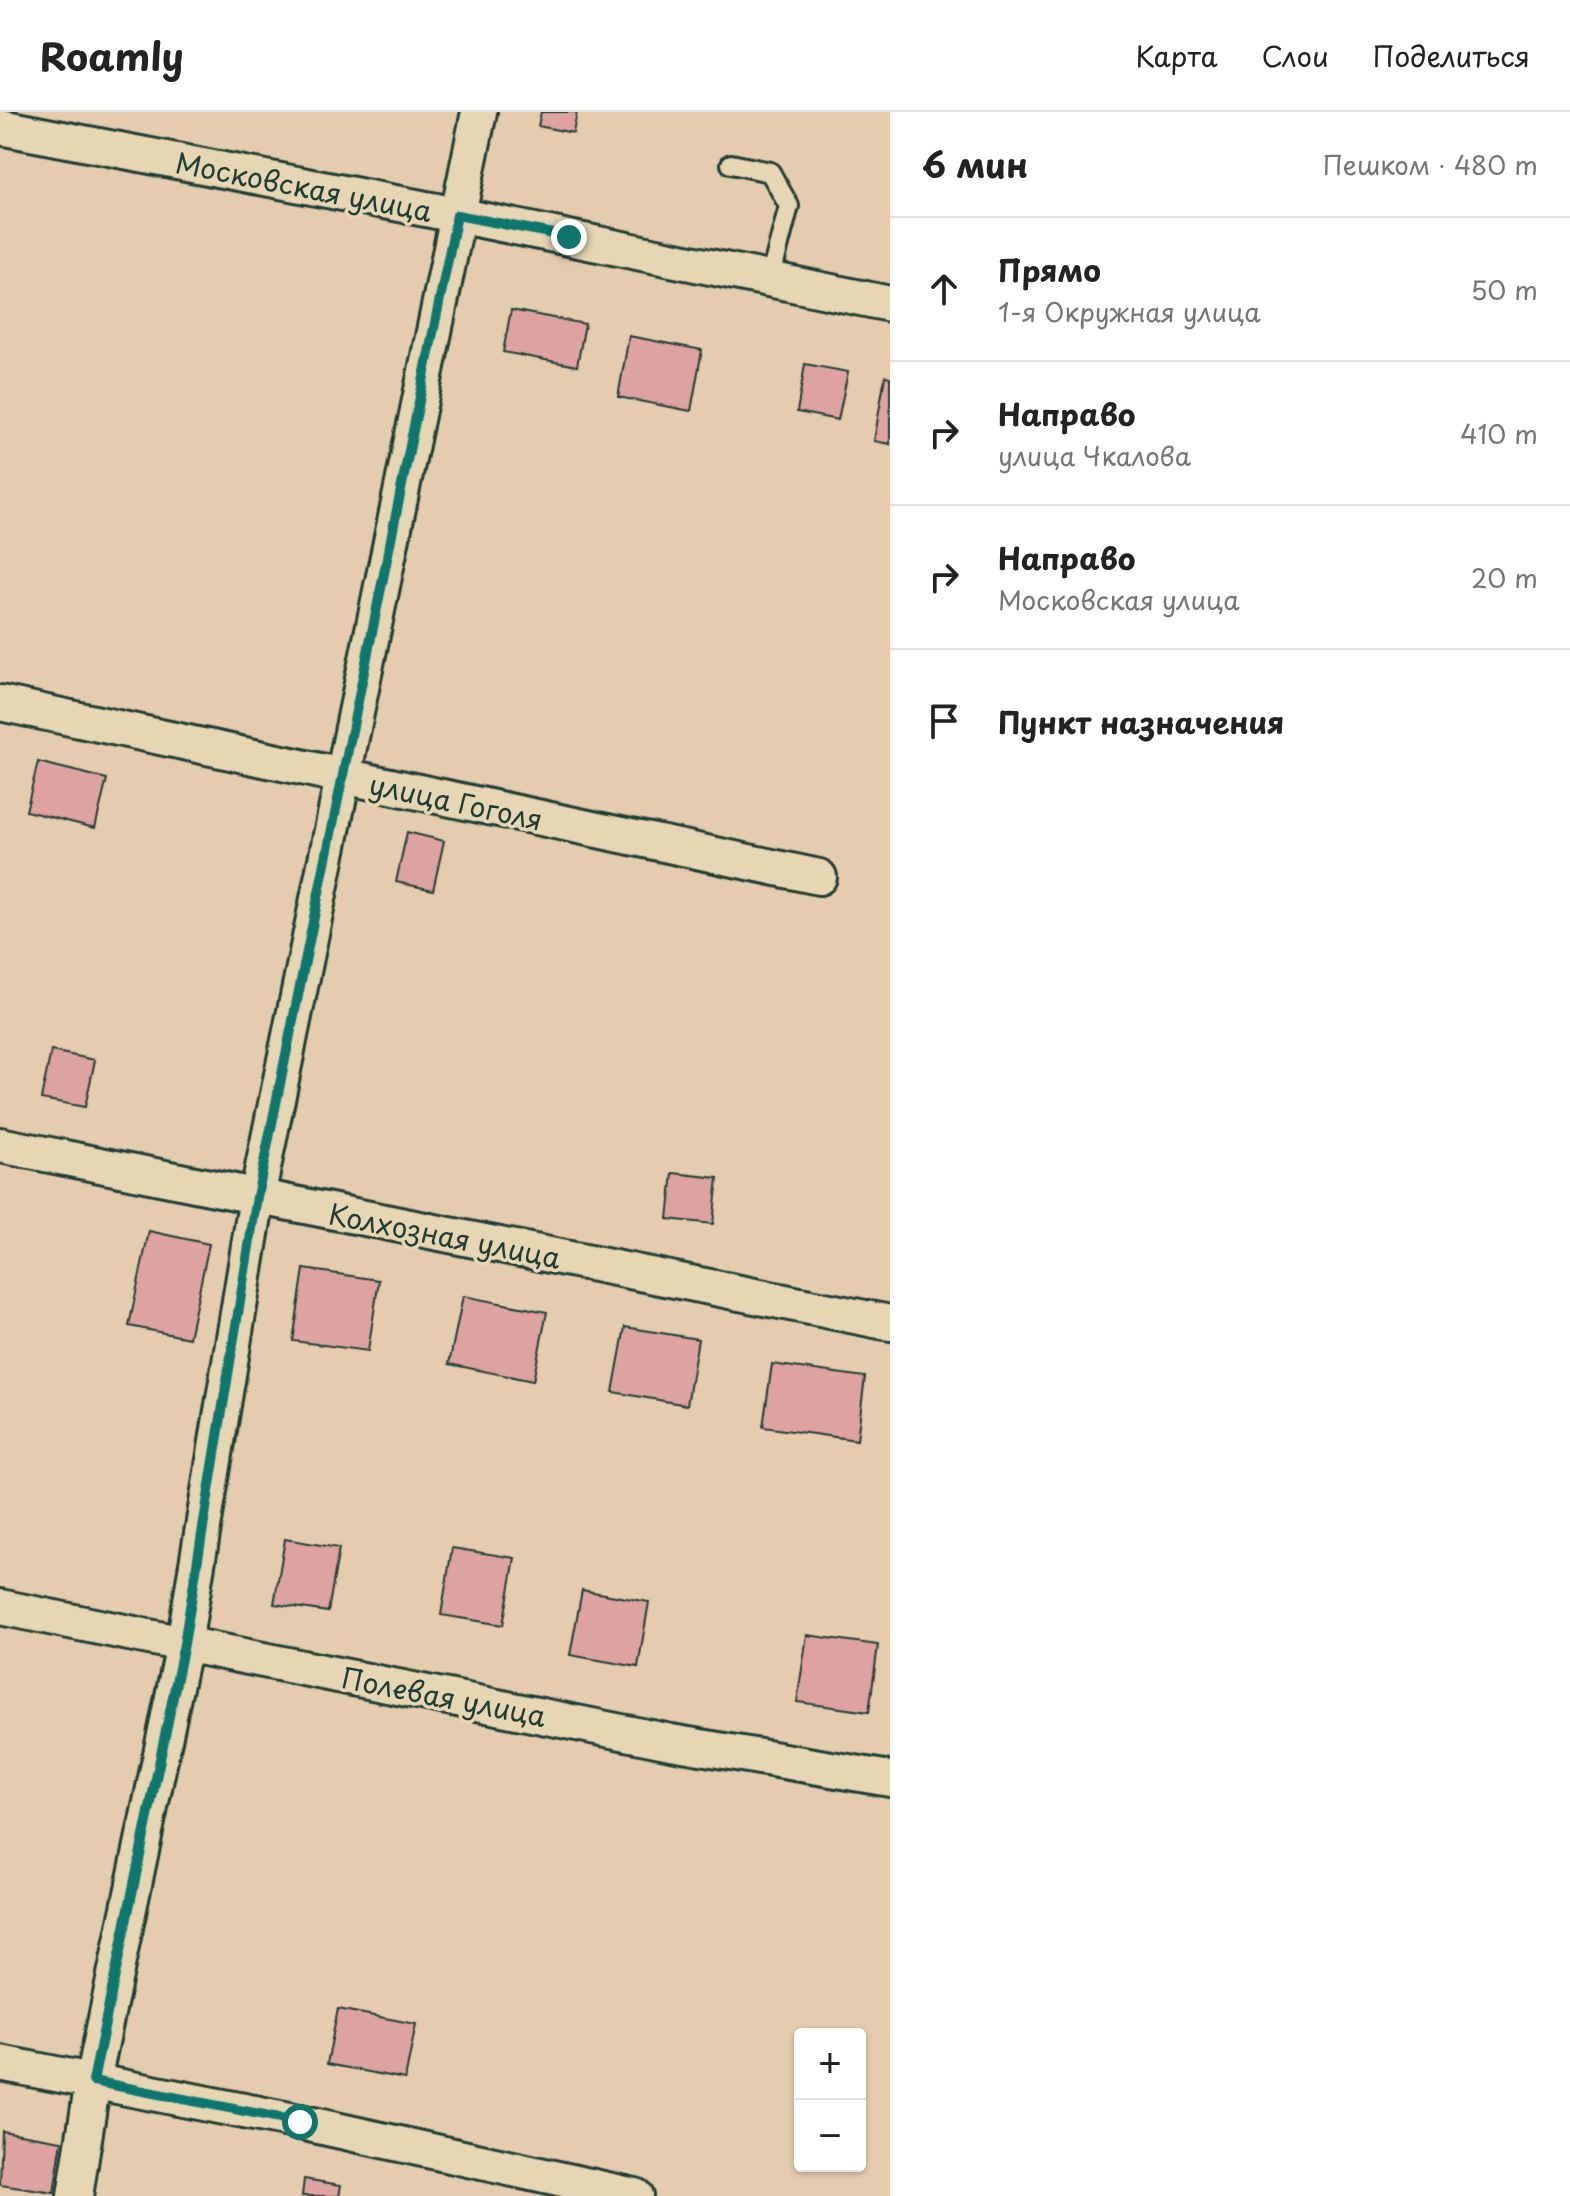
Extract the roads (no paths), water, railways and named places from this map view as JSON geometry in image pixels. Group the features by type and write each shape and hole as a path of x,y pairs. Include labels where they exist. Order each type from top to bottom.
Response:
{"street":[{"path":"75,2196 93,2081 184,1644 257,1197 479,112"},
{"name":"Московская улица","path":"0,127 457,215 890,304"},
{"name":"улица Гоголя","path":"0,703 819,877"},
{"name":"Колхозная улица","path":"0,1145 890,1323"},
{"name":"Полевая улица","path":"0,1607 671,1742 890,1779"},
{"path":"0,2063 635,2196"}],"lane":[{"path":"731,164 770,172 789,206 770,279"}]}
